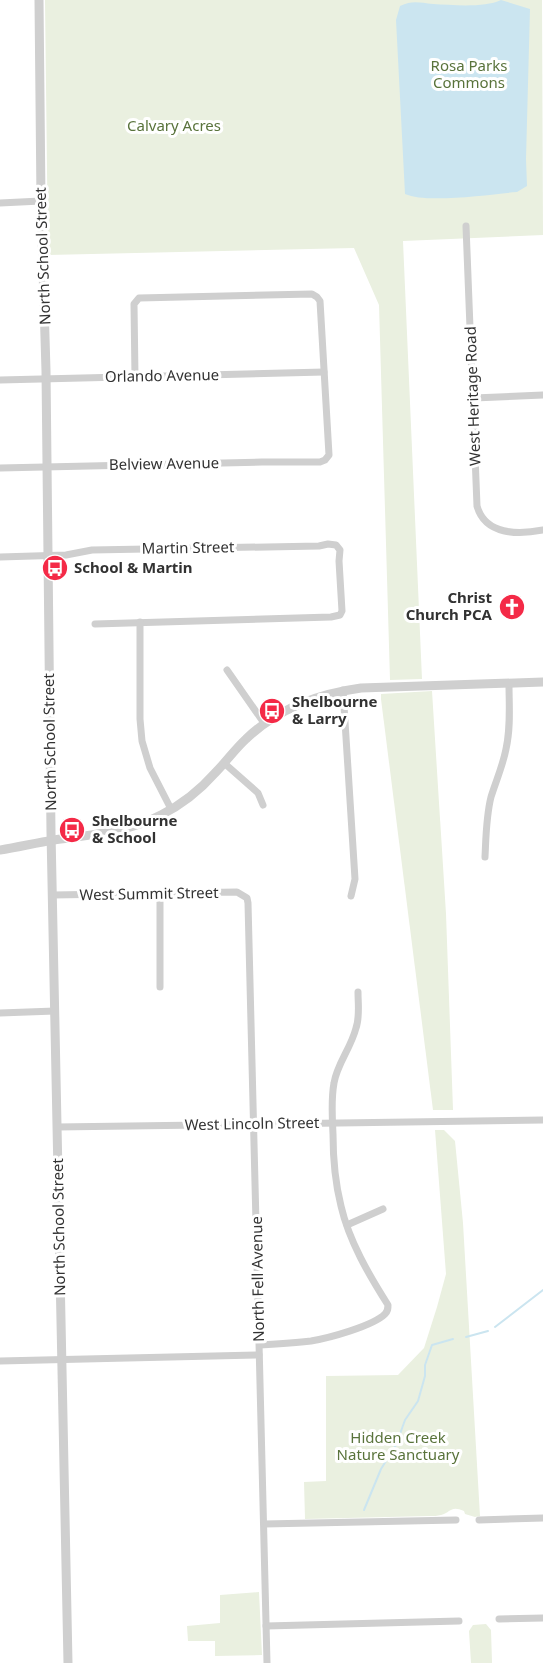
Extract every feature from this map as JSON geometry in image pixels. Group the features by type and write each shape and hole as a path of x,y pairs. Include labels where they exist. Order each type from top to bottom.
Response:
{"street":[{"name":"North School Street","path":"39,0 49,555 51,841 68,1663"},
{"path":"0,203 41,201"},
{"name":"West Heritage Road","path":"466,226 479,511 487,524 495,529 508,532 543,530"},
{"path":"135,377 134,304 136,299 141,297 312,294 320,302 324,372"},
{"name":"Orlando Avenue","path":"0,380 324,372"},
{"name":"Belview Avenue","path":"0,468 320,462 327,458 329,452 324,372"},
{"path":"474,398 543,395"},
{"name":"Martin Street","path":"0,557 66,555 92,550 328,544 336,545 340,550 342,611 340,615 140,622"},
{"path":"95,624 140,622 142,741 150,768 171,809"},
{"path":"227,670 264,723"},
{"path":"0,850 124,829 150,821 201,788 244,740 264,723 295,705 315,698 343,690 418,685 543,682"},
{"path":"485,857 489,806 508,739 509,684"},
{"path":"343,690 356,879 351,896"},
{"path":"224,763 258,794 263,805"},
{"name":"West Summit Street","path":"53,895 237,892 245,896"},
{"path":"160,893 160,987"},
{"name":"North Fell Avenue","path":"245,896 248,903 267,1663"},
{"path":"260,1345 311,1341 332,1336 354,1329 386,1313 388,1305 353,1242 341,1208 334,1167 332,1123 334,1083 356,1028 358,992"},
{"path":"0,1013 55,1011"},
{"name":"West Lincoln Street","path":"57,1127 543,1120"},
{"path":"347,1225 383,1209"},
{"path":"0,1361 259,1355"},
{"path":"479,1520 543,1518"},
{"path":"264,1524 456,1520"},
{"path":"499,1619 543,1618"},
{"path":"266,1626 459,1621"}],"green space":[{"name":"Calvary Acres","path":"45,0 542,0 543,235 403,241 422,679 390,680 379,305 354,248 48,255"},
{"path":"432,691 446,914 453,1110 433,1110 381,699 381,694"},
{"name":"Hidden Creek Nature Sanctuary","path":"435,1130 444,1130 455,1141 463,1223 480,1516 475,1517 456,1509 436,1516 305,1519 304,1482 326,1481 326,1376 398,1375 424,1348 446,1274"},
{"path":"259,1592 262,1655 215,1656 215,1641 188,1641 187,1626 220,1623 220,1595"},
{"path":"486,1624 491,1630 492,1663 471,1663 469,1631 473,1625"}],"water":[{"name":"Rosa Parks Commons","path":"501,0 530,9 527,186 517,192 460,198 428,198 405,194 396,20 400,6 416,2 477,5"}],"waterway":[{"path":"495,1327 543,1290"},
{"path":"466,1337 488,1331"},
{"path":"364,1510 381,1469 396,1445 405,1420 418,1401 425,1376 425,1365 432,1345 453,1339"}],"place":[{"name":"School & Martin","path":"55,568"},
{"name":"Christ Church PCA","path":"512,607"},
{"name":"Shelbourne & Larry","path":"272,711"},
{"name":"Shelbourne & School","path":"72,830"}]}
